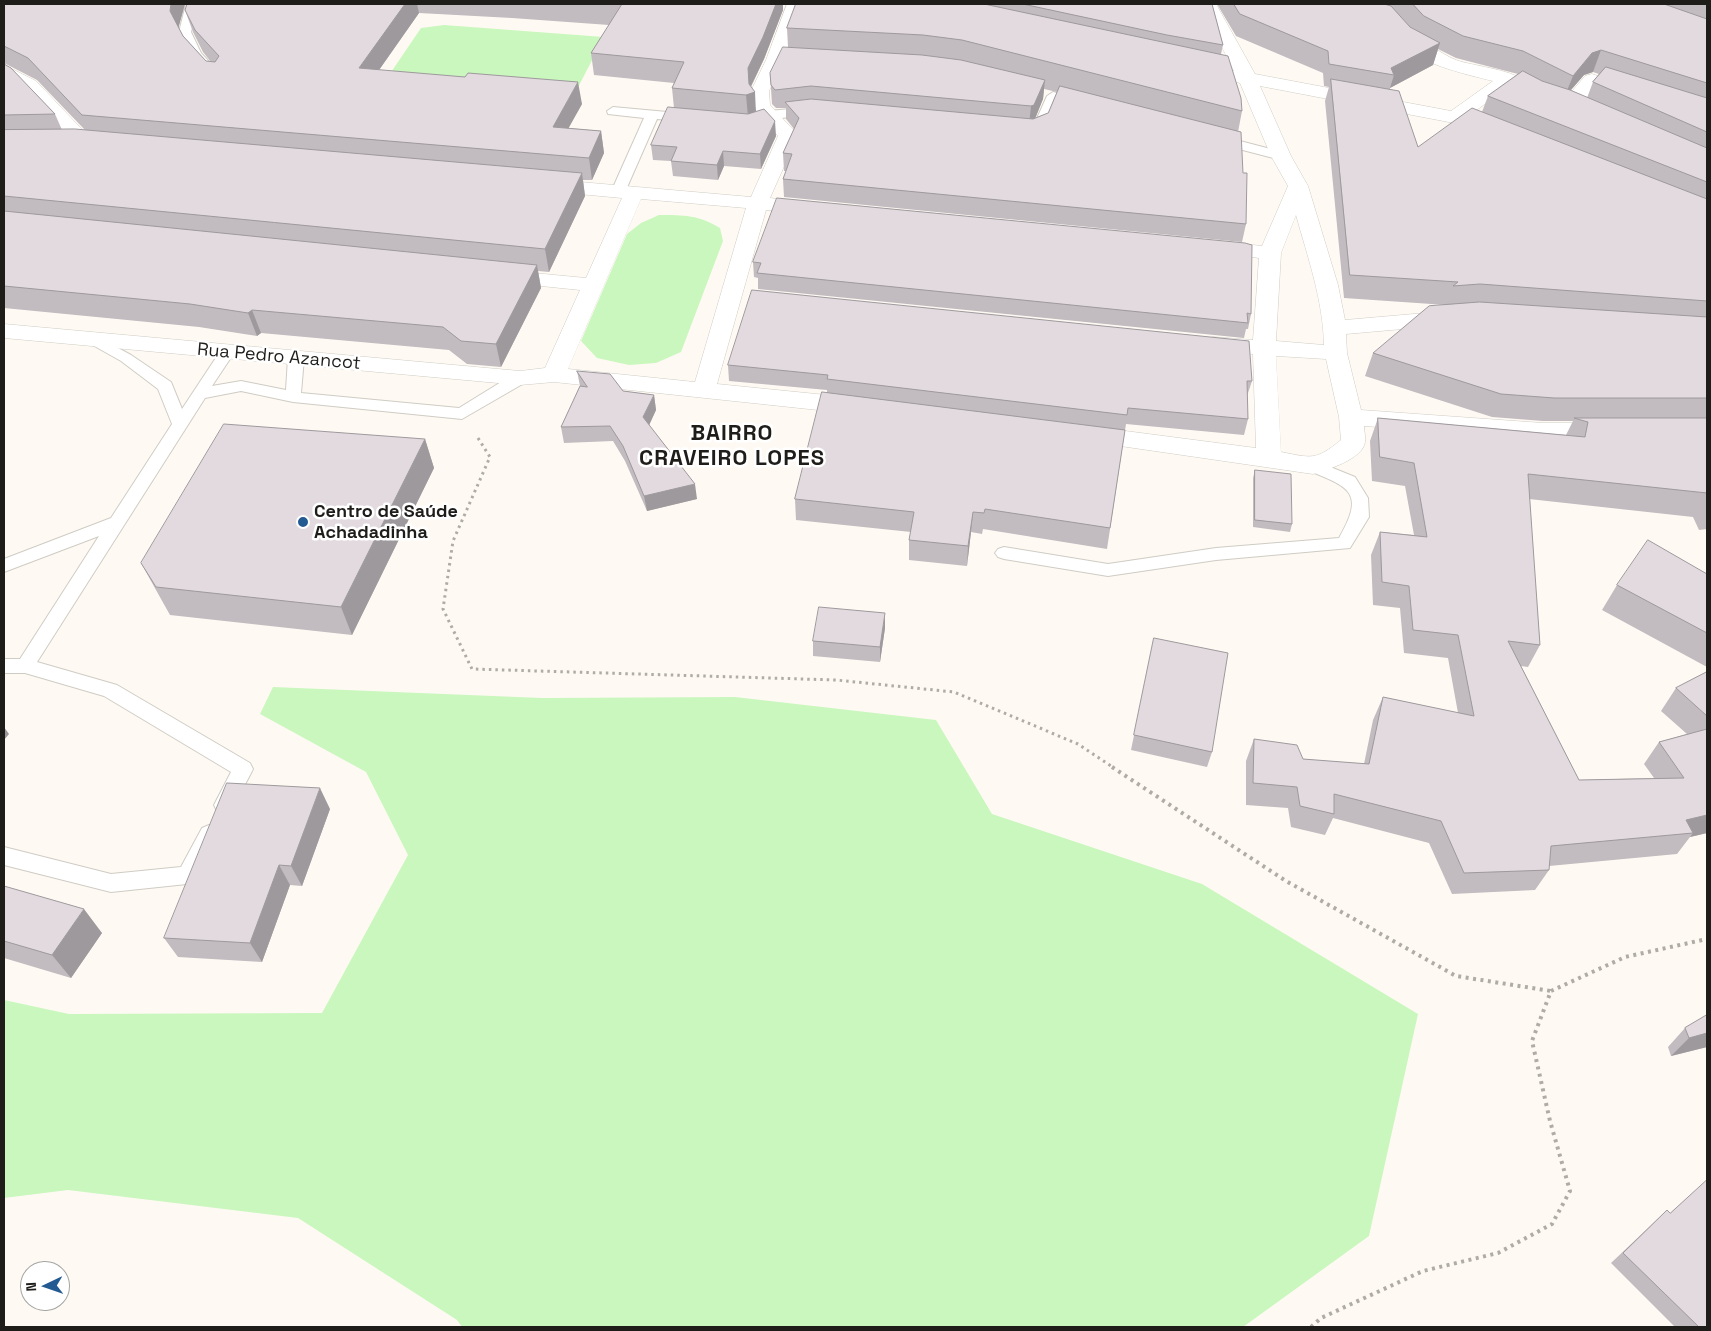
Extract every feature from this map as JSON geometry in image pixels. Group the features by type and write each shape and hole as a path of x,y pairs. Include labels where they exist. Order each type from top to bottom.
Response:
{"street":[{"path":"704,389 741,295 758,203 788,135 761,106 760,91 779,60 788,5 854,9"},
{"path":"1062,431 1269,458 1313,466 1332,460 1353,443 1351,417 1336,353 1335,328 1327,285 1298,186 1281,156 1248,78 1205,11"},
{"path":"1392,22 1410,43 1449,64 1508,79 1533,93"},
{"path":"4,70 29,84 94,145 59,144"},
{"path":"1220,74 1454,117 1473,124"},
{"path":"1454,117 1508,79"},
{"path":"1569,107 1592,80 1645,97"},
{"path":"1551,101 1586,115"},
{"path":"524,183 833,210"},
{"path":"1269,458 1264,348 1270,253 1298,186"},
{"path":"554,375 592,285 626,192"},
{"path":"1197,245 1270,253"},
{"path":"484,274 592,285"},
{"path":"1335,328 1471,316"},
{"name":"Rua Pedro Azancot","path":"4,331 520,378 554,375 877,408"},
{"path":"1188,341 1336,353"},
{"path":"1351,417 1543,431 1630,431"}],"lane":[{"path":"192,4 185,32 196,54 219,79"},
{"path":"1036,92 1088,106"},
{"path":"1013,131 1031,131 1039,126 1053,96"},
{"path":"613,111 700,119"},
{"path":"740,122 749,123 769,115 811,111 827,112"},
{"path":"626,192 652,115"},
{"path":"1206,136 1281,156"},
{"path":"94,340 126,358 165,386 180,424"},
{"path":"25,666 226,352"},
{"path":"293,397 296,358"},
{"path":"200,394 241,386 293,397 462,414 520,378"},
{"path":"1004,554 1108,570 1216,554 1344,544 1360,517 1360,498 1349,481 1313,466"},
{"path":"4,566 118,522"},
{"path":"4,666 25,666 110,690 243,769 187,875 111,883 4,856"}],"path":[{"path":"462,414 490,457 453,542 443,609 472,669 836,680 954,692 1078,744 1286,881 1456,976 1551,991 1625,957 1707,938"},
{"path":"1311,1327 1321,1318 1423,1271 1498,1253 1552,1224 1570,1192 1550,1121 1532,1041 1551,991"}],"green space":[{"path":"444,25 604,37 572,99 383,84 421,28"},
{"path":"659,215 684,216 705,220 720,228 723,241 681,352 656,363 629,365 597,358 581,341 627,234 641,223"},
{"path":"273,687 542,698 735,697 936,720 992,814 1202,884 1418,1014 1369,1236 1243,1327 462,1327 457,1320 298,1218 68,1190 4,1198 4,1000 69,1014 322,1013 408,855 366,772 260,714"}],"building":[{"path":"4,4 171,4 170,11 183,36 206,61 215,62 219,56 195,30 185,10 187,4 405,4 359,68 465,77 468,73 578,82 553,127 601,131 589,158 82,115 28,58 4,46"},
{"path":"622,4 776,4 748,68 749,84 755,92 746,95 672,88 684,62 591,53"},
{"path":"796,4 984,4 1228,56 1241,98 1242,111 962,40 923,35 787,28"},
{"path":"1023,4 1212,4 1223,45 1167,35"},
{"path":"1234,4 1384,4 1391,6 1410,27 1440,43 1391,68 1394,75 1329,64 1328,51 1240,14"},
{"path":"1413,4 1664,4 1707,19 1707,83 1601,50 1592,53 1573,76 1523,51 1463,36 1424,16"},
{"path":"783,47 922,55 961,60 1045,80 1034,105 1031,106 811,86 775,90 771,85 770,73"},
{"path":"4,64 11,68 55,114 4,115"},
{"path":"1606,67 1707,98 1707,132 1593,82"},
{"path":"1523,71 1542,81 1570,90 1707,148 1707,182 1488,96"},
{"path":"1331,79 1399,91 1418,147 1472,108 1707,199 1707,301 1480,284 1453,286 1458,282 1350,275"},
{"path":"1060,86 1241,132 1243,173 1247,173 1246,224 783,179 792,154 783,153 799,118 785,102 811,99 1033,119 1048,113"},
{"path":"668,107 748,114 764,109 775,121 760,154 723,151 717,165 671,161 677,147 651,145"},
{"path":"75,129 582,173 545,249 4,196 4,130"},
{"path":"777,198 1245,243 1252,245 1251,314 1247,313 1248,323 757,273 761,263 753,262"},
{"path":"4,211 537,265 496,344 461,341 443,327 252,310 248,313 190,304 4,286"},
{"path":"752,290 1249,341 1252,381 1247,381 1248,419 1128,408 1127,415 827,379 828,375 728,365"},
{"path":"1480,302 1707,317 1707,398 1554,398 1501,394 1373,353 1429,306"},
{"path":"577,371 610,374 623,391 654,395 643,417 695,484 644,496 623,446 610,426 561,427 580,386 587,387"},
{"path":"822,392 1125,430 1110,528 985,509 984,513 973,512 968,546 909,540 914,512 795,499"},
{"path":"1378,418 1585,437 1588,422 1574,418 1707,418 1707,493 1528,474 1540,645 1508,641 1579,780 1684,778 1659,742 1707,729 1707,815 1686,820 1693,833 1551,846 1549,870 1464,873 1441,821 1334,794 1334,814 1300,806 1297,787 1253,783 1254,739 1297,745 1303,759 1369,764 1383,697 1474,716 1458,635 1413,630 1409,586 1382,582 1380,532 1427,537 1414,463 1380,457"},
{"path":"224,424 425,439 341,607 156,587 141,563"},
{"path":"1255,470 1291,474 1292,524 1255,520"},
{"path":"1648,540 1707,574 1707,633 1617,585"},
{"path":"819,607 885,613 880,647 813,641"},
{"path":"1154,638 1228,653 1212,752 1134,735"},
{"path":"1707,672 1707,716 1676,688"},
{"path":"227,783 320,788 291,866 279,865 250,943 164,938"},
{"path":"4,886 84,909 52,955 4,941"},
{"path":"1707,1015 1707,1033 1689,1038 1685,1028"},
{"path":"1707,1180 1707,1327 1699,1327 1623,1253 1667,1210 1670,1213"}],"place":[{"name":"Centro de Saúde Achadadinha","path":"303,522"}],"district":[{"name":"BAIRRO CRAVEIRO LOPES","path":"732,446"}]}
